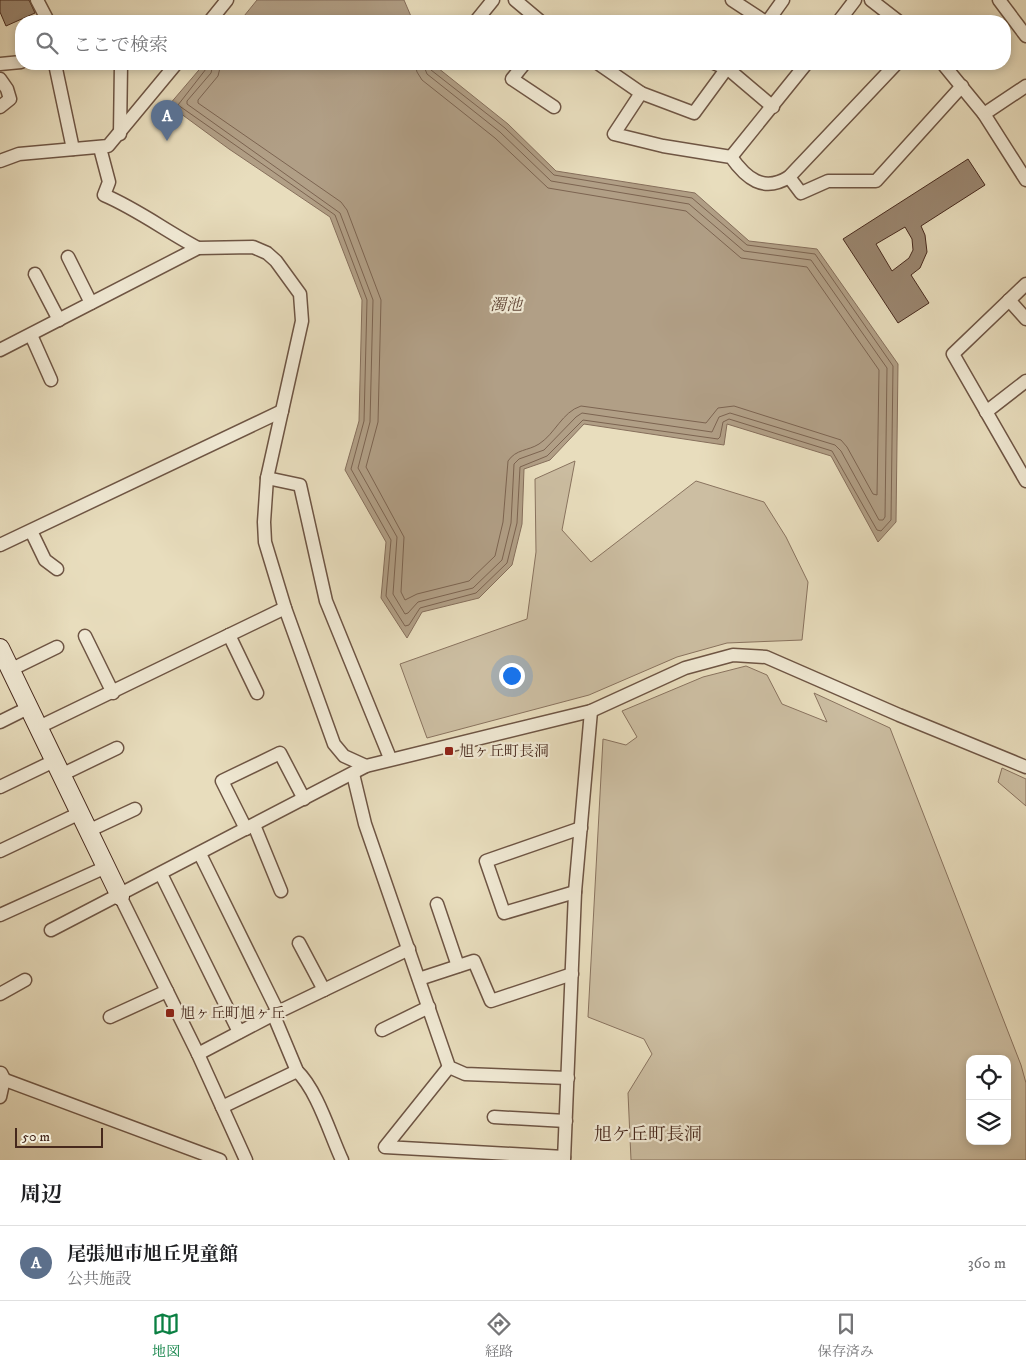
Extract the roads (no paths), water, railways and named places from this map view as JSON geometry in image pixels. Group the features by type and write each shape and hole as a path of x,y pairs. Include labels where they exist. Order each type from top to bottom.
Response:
{"street":[{"path":"37,0 45,15"},
{"path":"215,15 227,0"},
{"path":"481,15 493,0"},
{"path":"516,0 533,15"},
{"path":"732,0 756,15"},
{"path":"771,15 783,0"},
{"path":"844,15 855,0"},
{"path":"871,0 890,15"},
{"path":"1000,0 1011,15"},
{"path":"1011,15 1026,36"},
{"path":"0,64 15,63"},
{"path":"56,70 73,149"},
{"path":"120,134 121,70"},
{"path":"0,161 19,154 108,146 120,134 171,70"},
{"path":"519,70 512,79 554,107"},
{"path":"619,70 641,93 694,113 720,70"},
{"path":"727,70 773,107"},
{"path":"731,157 801,70"},
{"path":"641,93 614,134 664,146 731,157 744,175 762,183 781,182 789,177 890,70"},
{"path":"948,70 984,114 1026,180"},
{"path":"0,79 8,89 10,99 0,107"},
{"path":"789,177 801,193 828,181 876,181 962,86"},
{"path":"984,114 1026,86"},
{"path":"100,148 109,182 104,195 126,204 167,232 198,248"},
{"path":"0,350 198,248 253,247 267,253 276,261 300,294 302,321 268,478 264,522 265,542 285,608 334,744 344,756 366,766"},
{"path":"68,257 91,304"},
{"path":"35,274 59,320"},
{"path":"1026,284 953,354 1026,481"},
{"path":"1009,300 1026,319"},
{"path":"30,335 51,380"},
{"path":"986,412 1026,381"},
{"path":"0,545 282,411"},
{"path":"268,478 300,485 326,601 390,758"},
{"path":"31,531 45,560 57,569"},
{"path":"39,727 114,693 285,608"},
{"path":"229,635 256,693"},
{"path":"85,636 114,693"},
{"path":"57,647 3,657 198,1054 246,1160"},
{"path":"51,930 120,896 366,766 390,758 591,711 686,668 734,655 766,657 1026,767"},
{"path":"0,722 28,708"},
{"path":"385,1154 564,1159 575,892 591,711"},
{"path":"0,787 117,748"},
{"path":"281,891 250,827 222,781 280,754 304,799"},
{"path":"352,774 365,824 449,1067 465,1074 568,1078"},
{"path":"88,831 135,809"},
{"path":"0,851 80,813"},
{"path":"575,892 504,913 486,861 581,828"},
{"path":"200,854 276,1014 297,1071 304,1078 342,1160"},
{"path":"0,915 106,867"},
{"path":"161,874 239,1032"},
{"path":"437,904 458,966"},
{"path":"300,943 324,990"},
{"path":"198,1054 409,949"},
{"path":"419,979 474,961 491,1001 572,974"},
{"path":"0,994 25,980"},
{"path":"110,1017 167,991"},
{"path":"382,1030 429,1007"},
{"path":"385,1154 449,1067"},
{"path":"222,1107 297,1071"},
{"path":"0,1097 1,1076 220,1160"},
{"path":"494,1117 566,1120"}],"water":[{"path":"257,0 404,0 410,15 245,15"},
{"name":"濁池","path":"199,70 440,70 508,124 556,171 695,193 749,241 817,249 898,364 896,522 878,542 831,456 727,424 724,445 584,424 550,460 524,469 522,524 512,565 479,598 422,612 407,638 381,598 386,542 345,470 359,421 362,300 330,217 229,149 169,105"}],"place":[{"name":"尾張旭市旭丘児童館","path":"167,141"},
{"name":"旭ヶ丘町長洞","path":"449,751"},
{"name":"旭ヶ丘町旭ヶ丘","path":"170,1013"}],"district":[{"name":"旭ケ丘町長洞","path":"648,1135"}]}
